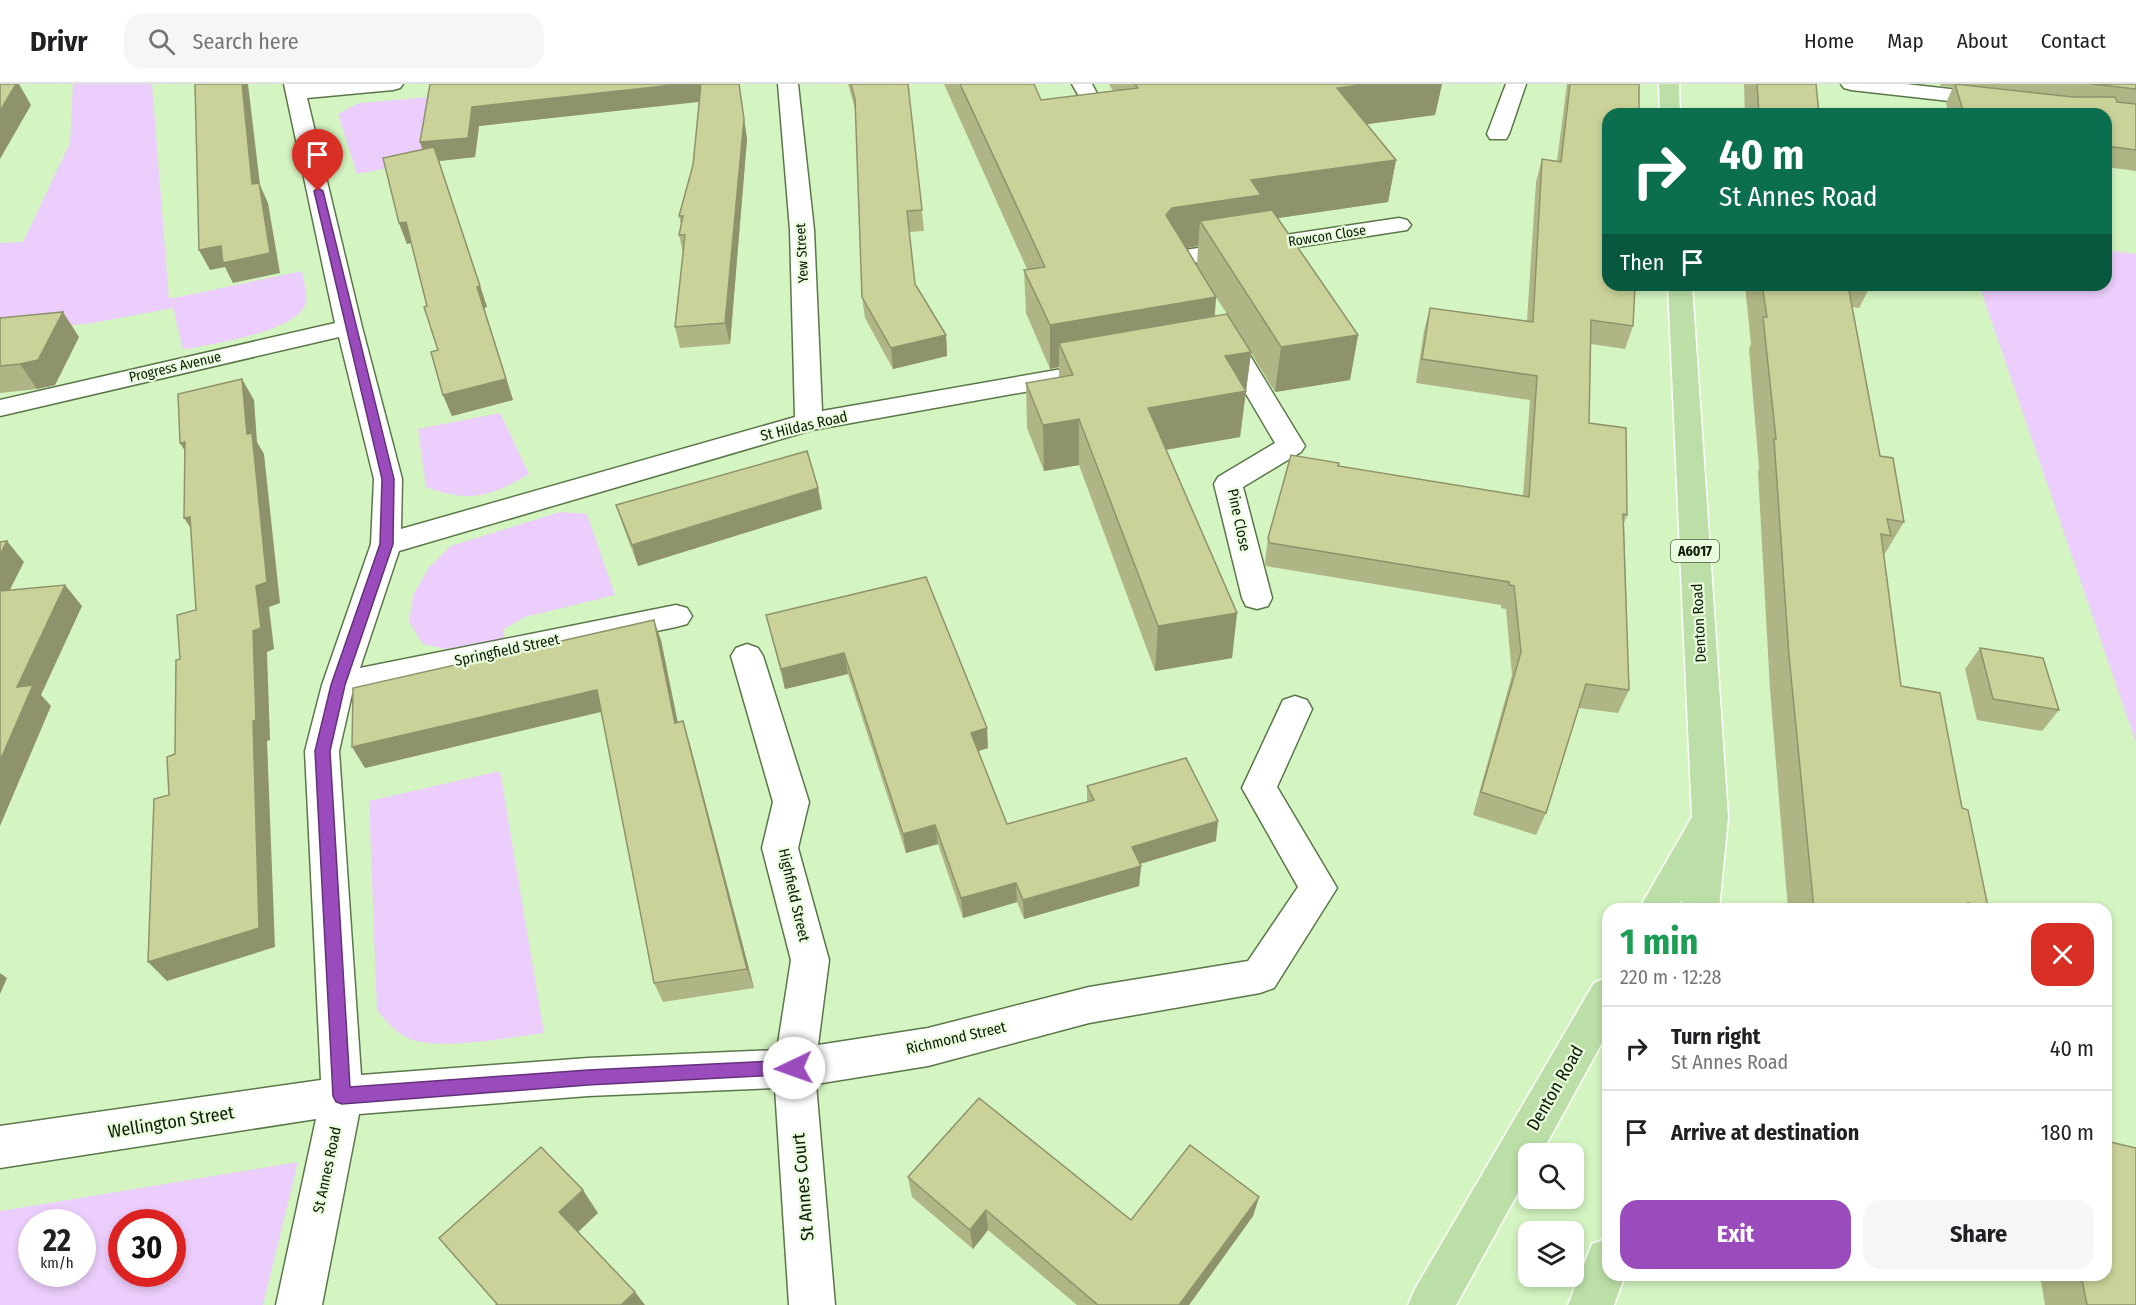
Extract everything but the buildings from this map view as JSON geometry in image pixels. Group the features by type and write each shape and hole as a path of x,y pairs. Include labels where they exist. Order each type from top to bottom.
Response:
{"highway":[{"path":"1669,84 1670,108"},
{"name":"Denton Road","path":"1680,291 1710,817 1701,903"},
{"path":"1661,903 1710,817"},
{"name":"Denton Road","path":"1431,1305 1602,1006"},
{"path":"1591,1305 1602,1276"}],"street":[{"path":"295,89 393,84"},
{"name":"Yew Street","path":"788,84 802,230 809,422"},
{"path":"1083,84 1093,105"},
{"path":"1498,134 1516,84"},
{"path":"1851,84 2012,102"},
{"name":"St Annes Road","path":"295,89 349,327 388,479 386,544 338,685 322,751 342,1096 299,1305"},
{"name":"Rowcon Close","path":"1219,349 1210,312 1178,258 1399,225"},
{"name":"Progress Avenue","path":"0,408 349,327"},
{"name":"Pine Close","path":"1219,349 1290,446 1228,484 1257,598"},
{"name":"St Hildas Road","path":"386,544 809,422 1125,366"},
{"name":"Springfield Street","path":"338,685 676,616"},
{"name":"Highfield Street","path":"747,656 791,802 780,848 810,960 794,1068"},
{"name":"Richmond Street","path":"342,1096 588,1077 794,1068 928,1047 1089,1005 1260,975 1318,888 1259,788 1295,709"},
{"name":"St Annes Court","path":"794,1068 812,1305"},
{"name":"Wellington Street","path":"0,1147 342,1096"}],"shaded area":[{"path":"73,84 152,84 169,299 302,271 306,303 299,313 287,322 271,329 183,350 173,308 87,324 0,332 0,243 23,242 70,143"},
{"path":"429,97 420,162 357,174 338,114 359,103"},
{"path":"2112,251 2136,254 2136,743 1981,291 2112,291"},
{"path":"500,413 529,474 503,488 479,495 455,495 426,487 418,429"},
{"path":"560,512 587,514 615,595 525,617 504,629 504,640 446,649 423,644 409,622 413,595 429,567 451,546"},
{"path":"500,771 544,1033 455,1044 421,1042 408,1038 395,1030 377,1010 369,801"},
{"path":"298,1162 263,1305 0,1305 0,1211"}],"route":[{"path":"318,191 349,327 388,479 386,544 338,685 322,751 342,1096 588,1077 794,1068"}]}
